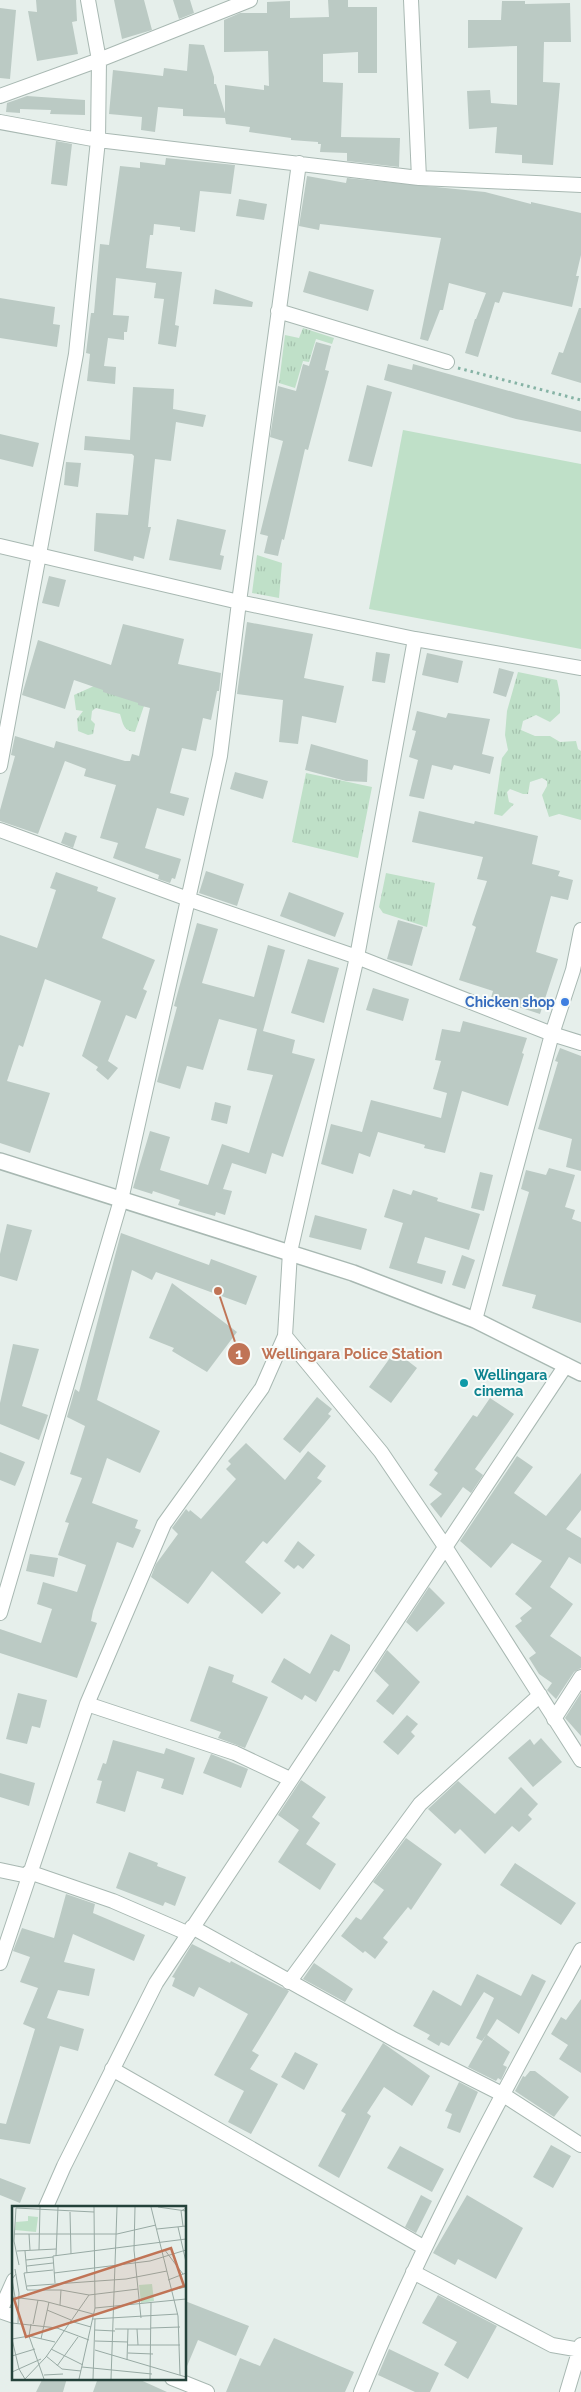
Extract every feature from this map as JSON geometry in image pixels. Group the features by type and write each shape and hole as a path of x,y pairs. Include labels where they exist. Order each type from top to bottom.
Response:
{"street":[{"path":"0,766 76,354 98,140 98,60 88,0"},
{"path":"0,96 98,60 250,0"},
{"path":"411,0 419,178"},
{"path":"0,122 98,140 419,178 581,185"},
{"path":"0,1612 120,1200 220,756 239,602 299,164"},
{"path":"278,311 447,362"},
{"path":"0,546 239,602 415,639 581,668"},
{"path":"0,1963 28,1874 87,1704 164,1524 262,1388 285,1336 290,1252 357,957 415,639"},
{"path":"0,830 188,900 357,957 552,1034 581,1043"},
{"path":"475,1320 552,1034 573,970 581,930"},
{"path":"0,1161 353,1273 475,1320 581,1373"},
{"path":"285,1336 381,1452 444,1545 581,1760"},
{"path":"46,2206 112,2069 156,1983 189,1930 444,1545 566,1365"},
{"path":"554,1719 581,1677"},
{"path":"289,1982 420,1804 540,1695"},
{"path":"87,1704 235,1754 290,1779"},
{"path":"0,1870 28,1874 113,1901 189,1930 502,2094 581,2145"},
{"path":"361,2392 389,2323 413,2272 502,2094 581,1950"},
{"path":"112,2069 425,2248"},
{"path":"413,2272 552,2345 580,2348 567,2392"},
{"path":"12,2284 0,2311 12,2315"},
{"path":"177,2380 207,2392"}],"path":[{"path":"447,362 466,372 581,400"}],"green space":[{"path":"303,328 334,338 332,344 316,339 309,362 303,361 295,388 279,383 285,335 299,338"},
{"path":"403,430 581,464 581,649 369,609"},
{"path":"257,555 282,563 279,598 252,593"},
{"path":"518,672 557,680 560,694 560,713 550,722 536,715 523,721 521,730 535,736 550,736 560,742 576,741 578,749 581,751 581,820 559,814 549,817 542,795 547,786 547,781 542,778 530,782 528,794 510,789 507,792 509,802 514,804 502,816 494,814 502,758 508,750 505,735 507,711"},
{"path":"94,686 145,703 135,732 126,728 120,714 96,708 92,711 91,720 95,724 93,734 88,735 78,731 77,719 83,711 76,710 74,695"},
{"path":"306,773 372,787 358,858 292,842"},
{"path":"386,873 435,883 427,927 383,913 379,907"}],"building":[{"path":"36,0 76,0 77,21 72,22 78,54 37,61 28,11 37,12"},
{"path":"114,0 144,0 152,30 122,39"},
{"path":"173,0 190,0 194,13 179,19"},
{"path":"328,0 348,0 348,7 377,7 377,73 358,73 358,52 323,54 323,82 343,83 341,137 400,138 399,167 347,161 347,153 320,152 321,144 318,144 318,142 291,140 291,138 249,132 250,127 226,124 225,118 183,116 183,109 158,107 155,132 141,130 142,117 109,114 113,70 163,76 164,68 187,71 189,44 204,45 214,77 214,84 216,84 225,113 225,85 264,90 264,85 269,86 268,51 224,52 224,20 240,13 267,13 267,2 290,1 290,18 329,17"},
{"path":"502,1 525,1 525,4 570,3 571,42 544,42 543,82 560,83 553,165 522,163 522,155 495,153 497,127 469,129 467,91 490,90 491,103 517,105 517,46 468,48 468,20 501,20"},
{"path":"0,8 16,10 10,79 0,78"},
{"path":"27,96 85,100 85,115 50,114 51,110 20,109 20,113 6,112 7,103"},
{"path":"56,141 72,144 67,186 51,184"},
{"path":"166,158 235,165 231,194 200,191 195,232 180,230 180,227 154,224 153,235 150,235 146,268 182,272 175,325 179,326 176,347 158,344 164,299 154,298 156,283 116,278 113,315 129,316 127,332 124,332 124,340 108,338 104,366 116,367 115,384 87,381 90,354 86,353 91,313 94,313 100,244 109,245 120,166 140,168 140,162 165,165"},
{"path":"307,176 346,183 347,178 485,192 531,204 531,202 581,213 581,255 576,276 579,276 572,307 503,292 499,303 495,302 478,357 465,353 475,319 486,293 449,283 443,310 440,310 428,341 420,339 441,238 320,224 319,230 299,226"},
{"path":"239,199 267,204 264,220 236,216"},
{"path":"309,271 374,290 368,311 303,292"},
{"path":"215,289 253,302 252,307 213,304"},
{"path":"0,298 55,307 53,324 60,325 57,347 0,338"},
{"path":"579,308 581,308 581,383 551,374 559,352 563,353"},
{"path":"316,342 331,346 325,370 329,371 308,450 305,449 284,540 282,539 278,556 264,553 268,536 260,534 283,441 270,437 278,386 296,391 303,364 309,366"},
{"path":"388,364 412,370 413,364 581,411 581,432 516,419 384,380"},
{"path":"367,385 392,392 372,467 348,461"},
{"path":"133,387 174,389 173,409 206,415 203,427 176,422 171,461 155,459 148,527 151,527 144,559 134,556 133,561 94,551 96,513 128,515 134,456 132,454 84,450 85,436 130,440"},
{"path":"0,434 39,443 33,467 0,459"},
{"path":"66,462 81,463 78,487 64,485"},
{"path":"177,519 226,530 220,555 224,556 221,570 169,560"},
{"path":"49,576 66,580 59,607 42,603"},
{"path":"247,622 313,634 304,678 344,686 336,723 302,716 298,744 279,742 283,700 237,694"},
{"path":"123,624 184,639 178,664 221,673 219,691 217,691 211,720 203,718 196,751 182,748 170,793 189,798 184,816 157,808 145,848 181,859 175,879 172,878 170,883 158,879 159,875 113,858 118,843 100,838 116,785 84,776 86,769 65,761 38,834 0,821 0,810 15,756 11,755 15,736 54,748 56,741 125,761 130,761 132,754 139,756 150,708 74,680 65,709 22,695 38,640 111,665"},
{"path":"376,652 390,654 385,683 372,681"},
{"path":"427,653 463,661 458,683 422,675"},
{"path":"499,668 514,672 506,697 493,693"},
{"path":"417,711 446,718 448,713 490,719 482,754 494,757 490,774 454,765 452,770 432,765 424,799 409,796 418,760 409,757 416,731 412,730"},
{"path":"311,744 368,760 367,782 346,781 305,770"},
{"path":"235,772 268,781 263,799 230,789"},
{"path":"419,811 474,824 475,821 538,836 532,864 560,871 558,876 573,880 568,900 551,896 536,952 558,959 540,1014 491,998 493,991 459,980 476,927 472,925 487,881 477,879 483,857 412,842"},
{"path":"65,832 77,836 73,848 61,843"},
{"path":"206,871 244,884 237,906 199,893"},
{"path":"56,872 98,887 97,891 116,898 102,938 155,960 143,989 147,991 136,1019 126,1015 108,1061 118,1068 108,1080 96,1070 98,1067 82,1056 101,1001 45,979 23,1047 19,1045 7,1081 50,1093 30,1153 0,1143 0,935 37,948 56,890 50,888"},
{"path":"289,892 344,913 335,937 280,916"},
{"path":"398,920 423,927 412,966 387,959"},
{"path":"197,923 218,929 202,983 254,997 268,945 285,950 263,1031 295,1040 292,1053 315,1059 283,1157 272,1153 266,1174 232,1163 223,1189 232,1191 225,1215 216,1212 215,1216 178,1205 180,1200 153,1191 152,1194 133,1188 150,1131 170,1137 160,1170 208,1185 222,1144 249,1153 273,1075 247,1070 257,1029 219,1019 203,1070 187,1066 180,1089 157,1082 177,1007 174,1006"},
{"path":"308,959 339,968 324,1023 291,1013"},
{"path":"373,988 409,999 403,1021 366,1010"},
{"path":"463,1021 527,1038 508,1106 462,1091 445,1153 424,1148 425,1145 378,1132 370,1157 359,1153 353,1174 321,1164 331,1124 362,1132 371,1100 441,1118 447,1093 433,1089 441,1061 435,1060 442,1029 460,1032"},
{"path":"560,1048 581,1056 581,1171 566,1167 572,1139 538,1129 558,1062 555,1061"},
{"path":"215,1102 231,1106 227,1124 211,1120"},
{"path":"549,1168 575,1175 565,1207 575,1210 572,1219 581,1222 581,1323 532,1308 536,1295 502,1286 529,1192 521,1189 526,1170 546,1175"},
{"path":"480,1172 493,1175 484,1211 471,1208"},
{"path":"393,1189 411,1195 413,1190 438,1198 437,1201 480,1214 469,1250 425,1237 417,1263 446,1271 442,1284 389,1268 403,1223 384,1217"},
{"path":"315,1215 367,1229 361,1250 309,1237"},
{"path":"7,1224 32,1230 17,1281 0,1276 0,1254"},
{"path":"121,1233 209,1265 211,1259 257,1276 246,1305 156,1272 152,1280 132,1270 97,1400 160,1431 140,1473 107,1458 92,1503 138,1520 135,1528 141,1530 133,1548 117,1542 93,1611 91,1621 97,1623 77,1678 0,1653 0,1629 41,1643 52,1609 37,1604 43,1582 77,1592 86,1565 58,1555 69,1523 65,1522 82,1478 70,1474 85,1426 67,1417 75,1389 79,1392"},
{"path":"462,1255 475,1260 465,1289 452,1285"},
{"path":"172,1283 237,1332 207,1372 172,1351 174,1348 149,1338"},
{"path":"13,1344 39,1349 22,1406 48,1415 39,1440 0,1424 0,1403"},
{"path":"395,1351 417,1368 391,1403 369,1387"},
{"path":"317,1397 332,1409 328,1414 331,1416 300,1453 283,1439"},
{"path":"490,1398 514,1414 475,1469 483,1475 471,1493 463,1487 441,1518 430,1504 442,1494 429,1485 438,1473 434,1470 473,1415 477,1417"},
{"path":"246,1443 285,1480 308,1451 326,1466 317,1478 322,1481 267,1544 263,1541 245,1562 281,1593 262,1614 212,1571 188,1604 151,1577 156,1564 178,1534 172,1528 186,1509 201,1519 236,1479 226,1469 231,1464 228,1461"},
{"path":"0,1452 25,1462 15,1486 0,1480"},
{"path":"517,1456 533,1467 514,1493 546,1516 581,1473 581,1510 566,1529 581,1538 581,1564 569,1557 550,1587 573,1604 550,1636 581,1657 581,1668 574,1672 556,1699 547,1690 552,1683 539,1674 529,1658 536,1653 515,1626 522,1621 520,1618 532,1608 515,1594 542,1561 512,1543 491,1568 460,1541"},
{"path":"298,1541 315,1555 303,1569 298,1565 294,1569 284,1561"},
{"path":"30,1554 58,1558 54,1577 26,1571"},
{"path":"429,1587 445,1603 417,1632 406,1622"},
{"path":"331,1634 350,1645 350,1650 339,1672 334,1670 316,1702 305,1695 302,1700 271,1682 284,1658 310,1674"},
{"path":"387,1650 420,1682 393,1715 376,1701 389,1685 374,1671"},
{"path":"209,1666 234,1675 232,1682 268,1697 245,1748 218,1738 221,1732 190,1721"},
{"path":"18,1693 47,1700 40,1728 32,1726 27,1744 6,1739"},
{"path":"581,1693 581,1736 565,1718"},
{"path":"407,1715 418,1724 411,1732 415,1736 398,1755 383,1742"},
{"path":"541,1738 562,1762 533,1787 508,1758 530,1739 534,1745"},
{"path":"113,1740 164,1754 166,1748 195,1758 183,1795 161,1788 164,1779 137,1771 125,1812 96,1803 102,1781 97,1780 103,1763 106,1764"},
{"path":"211,1754 248,1769 241,1788 203,1773"},
{"path":"0,1773 35,1783 29,1806 0,1797"},
{"path":"301,1780 326,1797 312,1817 320,1823 306,1844 336,1864 320,1890 278,1862 299,1830 278,1815"},
{"path":"458,1781 495,1814 521,1787 538,1804 528,1815 532,1819 519,1832 512,1826 485,1854 460,1829 455,1834 428,1809"},
{"path":"406,1838 442,1864 411,1910 408,1907 383,1938 388,1942 375,1959 365,1951 363,1953 341,1936 356,1917 361,1920 384,1890 373,1882"},
{"path":"129,1852 158,1863 157,1866 186,1877 175,1906 165,1902 163,1906 116,1888"},
{"path":"515,1863 576,1903 561,1925 500,1885"},
{"path":"66,1894 95,1904 93,1913 145,1935 134,1961 73,1934 64,1962 95,1969 89,1996 58,1990 47,2018 84,2029 78,2051 60,2046 30,2144 0,2139 0,2123 6,2124 35,2029 23,2024 38,1988 20,1982 30,1957 13,1951 22,1928 54,1938"},
{"path":"192,1944 230,1963 231,1961 289,1991 252,2051 259,2055 250,2069 278,2084 251,2134 228,2122 244,2091 214,2075 248,2014 199,1987 194,1997 172,1986 175,1978 172,1977"},
{"path":"314,1963 353,1989 345,2002 303,1979"},
{"path":"477,1974 521,1996 532,1974 546,1981 519,2034 497,2019 487,2035 510,2052 503,2065 507,2067 501,2080 498,2078 496,2081 468,2067 486,2035 482,2041 476,2038 494,1998 484,1992 449,2046 441,2042 439,2046 427,2039 430,2035 413,2026 433,1990 461,2006"},
{"path":"581,1999 581,2073 559,2059 568,2045 551,2034 561,2017 566,2020"},
{"path":"383,2043 430,2076 412,2106 384,2087 367,2113 371,2116 339,2178 318,2166 346,2114 341,2111"},
{"path":"295,2052 318,2064 304,2090 281,2077"},
{"path":"530,2071 535,2071 569,2097 554,2117 515,2091 523,2076 525,2077"},
{"path":"459,2082 478,2092 460,2133 447,2128 452,2114 445,2111"},
{"path":"551,2145 571,2156 553,2188 533,2177"},
{"path":"400,2146 444,2169 432,2192 387,2168"},
{"path":"0,2178 26,2188 20,2203 0,2195"},
{"path":"421,2195 432,2201 416,2233 405,2227"},
{"path":"467,2195 523,2228 496,2279 458,2259 455,2265 433,2253"},
{"path":"438,2295 497,2326 468,2379 444,2365 457,2342 422,2323"},
{"path":"186,2301 249,2326 236,2356 198,2340 186,2369"},
{"path":"274,2338 354,2372 345,2392 226,2392 240,2358 260,2366"},
{"path":"389,2349 439,2373 430,2392 415,2392 378,2375"},
{"path":"42,2380 66,2380 63,2392 36,2392"},
{"path":"97,2380 140,2380 167,2392 93,2392"}],"place":[{"name":"Chicken shop","path":"565,1002"},
{"name":"Wellingara Police Station","path":"218,1291"},
{"name":"Wellingara cinema","path":"464,1383"}]}
